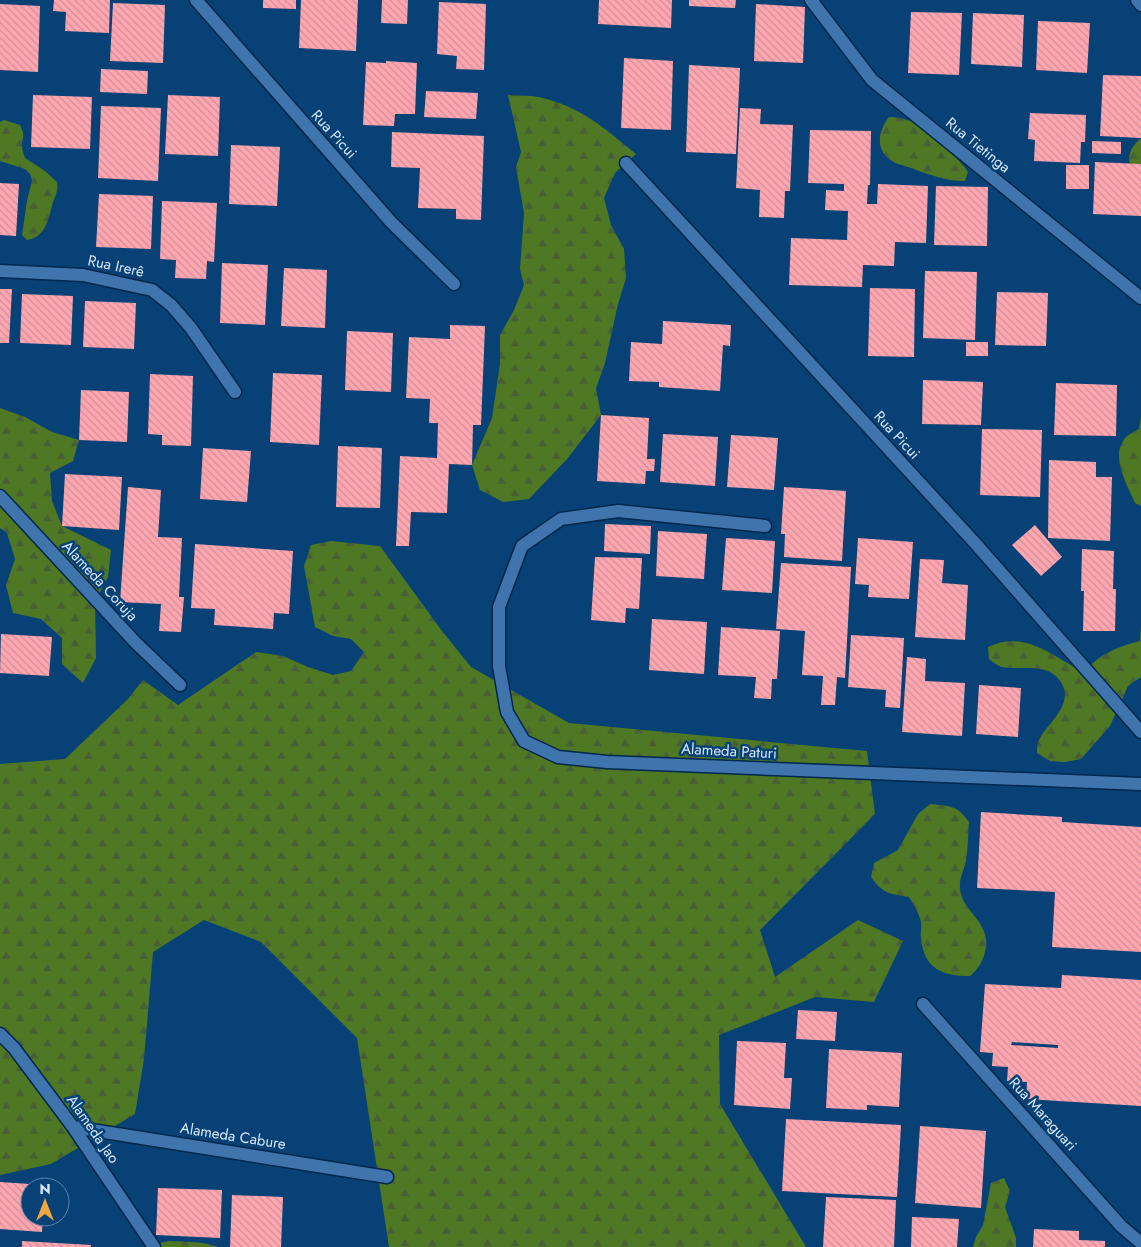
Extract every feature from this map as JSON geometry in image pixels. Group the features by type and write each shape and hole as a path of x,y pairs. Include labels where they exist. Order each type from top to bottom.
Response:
{"street":[{"name":"Rua Picui","path":"196,0 391,222 454,284"},
{"name":"Rua Tietinga","path":"811,0 872,80 1141,298"},
{"path":"1137,0 1141,5"},
{"name":"Rua Picui","path":"626,163 975,543 1141,732"},
{"name":"Rua Irerê","path":"0,270 83,275 152,290 172,305 191,328 235,392"},
{"name":"Alameda Coruja","path":"0,496 136,643 180,685"},
{"name":"Alameda Paturi","path":"765,526 618,511 561,519 522,546 499,607 499,666 507,712 524,741 558,756 617,762 1141,784"},
{"name":"Rua Maraguari","path":"923,1004 1121,1226 1141,1243"},
{"name":"Alameda Jao","path":"0,1034 14,1048 73,1127 154,1247"},
{"name":"Alameda Cabure","path":"73,1127 387,1177"}],"green space":[{"path":"508,95 539,97 568,106 592,120 636,154 615,173 604,198 611,225 624,249 626,278 618,304 605,363 596,388 601,415 567,459 529,499 503,502 480,490 472,465 492,418 500,364 500,335 514,310 524,285 520,269 524,213 516,167 521,152"},
{"path":"889,117 908,120 925,128 963,165 968,172 965,181 934,176 890,160 885,155 880,144 882,130"},
{"path":"4,120 20,125 23,134 22,148 25,158 45,171 57,182 57,192 45,228 38,236 27,240 22,235 32,180 30,174 25,169 0,161 0,122"},
{"path":"1141,138 1141,183 1133,171 1129,155"},
{"path":"0,408 25,417 52,432 79,440 73,461 50,473 52,501 62,526 111,550 108,577 95,602 96,658 83,683 62,664 62,638 41,619 13,613 6,585 15,559 7,533 0,528"},
{"path":"1141,417 1141,506 1135,503 1124,479 1119,461 1119,453 1126,437 1139,429"},
{"path":"331,541 380,546 442,631 471,667 569,723 867,751 875,814 760,930 775,977 858,920 903,941 874,1002 815,997 719,1035 720,1104 806,1247 389,1247 357,1038 261,942 204,920 153,952 144,1059 135,1114 51,1164 0,1175 0,764 65,759 128,699 143,680 178,705 256,652 283,656 333,675 351,671 364,652 351,639 333,636 315,627 304,566 311,545"},
{"path":"1141,625 1141,677 1128,686 1110,726 1081,759 1065,762 1050,761 1037,753 1040,738 1062,706 1065,692 1062,684 1057,677 1043,670 999,666 989,659 988,647 1001,642 1027,643 1050,653 1085,673 1102,656 1140,641"},
{"path":"930,804 957,809 969,822 966,861 960,888 965,903 979,923 986,938 984,956 981,963 970,976 943,972 930,964 923,949 920,919 909,897 883,890 871,877 874,863 898,850 918,814"},
{"path":"1004,1178 1010,1191 1005,1207 1016,1238 1016,1247 973,1247 983,1225 991,1183"},
{"path":"169,1241 200,1243 218,1247 154,1247 156,1244"}],"building":[{"path":"54,0 110,0 109,33 65,31 66,12 53,11"},
{"path":"263,0 296,0 296,9 263,8"},
{"path":"301,0 358,0 356,51 299,48"},
{"path":"382,0 408,0 407,24 381,23"},
{"path":"599,0 672,0 671,28 598,24"},
{"path":"689,0 736,0 735,8 689,6"},
{"path":"439,2 486,4 484,70 456,69 457,56 437,54"},
{"path":"113,3 165,5 163,63 110,61"},
{"path":"0,4 40,6 38,72 0,70"},
{"path":"756,4 805,7 803,63 754,61"},
{"path":"911,12 962,13 959,75 908,73"},
{"path":"973,13 1024,15 1022,67 971,64"},
{"path":"1038,21 1090,23 1087,73 1036,70"},
{"path":"624,58 673,61 671,130 621,128"},
{"path":"386,61 417,63 415,114 395,114 394,126 363,125 366,62 386,63"},
{"path":"689,65 740,68 736,154 686,152"},
{"path":"101,69 148,71 147,94 100,92"},
{"path":"1103,75 1141,76 1141,138 1100,136"},
{"path":"426,91 478,93 476,119 424,117"},
{"path":"33,95 92,97 90,149 31,147"},
{"path":"168,95 220,97 218,156 165,154"},
{"path":"101,106 161,108 158,181 98,178"},
{"path":"740,108 761,109 760,124 793,125 790,191 785,191 784,218 759,217 760,190 736,188"},
{"path":"1030,113 1086,115 1085,142 1081,142 1080,163 1034,161 1035,140 1028,139"},
{"path":"810,130 871,131 870,185 868,185 867,204 877,204 878,184 928,186 926,243 895,242 894,266 863,265 862,287 789,285 791,238 847,240 848,211 825,210 826,190 844,191 844,184 808,183"},
{"path":"392,132 484,136 481,220 456,219 456,209 418,208 420,168 391,167"},
{"path":"1092,141 1121,142 1121,154 1092,153"},
{"path":"231,145 280,147 277,206 229,204"},
{"path":"1095,162 1141,164 1141,216 1093,214"},
{"path":"1066,165 1089,165 1089,189 1066,189"},
{"path":"0,183 19,184 16,236 0,235"},
{"path":"936,186 988,187 987,246 934,245"},
{"path":"99,194 153,196 151,249 96,247"},
{"path":"162,201 217,203 214,262 207,261 206,279 175,278 176,260 160,259"},
{"path":"222,263 268,265 265,325 220,323"},
{"path":"284,268 327,270 325,328 281,326"},
{"path":"925,271 977,272 975,340 923,338"},
{"path":"870,288 915,289 914,357 868,356"},
{"path":"0,289 12,289 9,343 0,343"},
{"path":"997,292 1048,293 1046,346 995,345"},
{"path":"22,294 73,296 71,345 20,343"},
{"path":"85,301 136,303 134,349 83,347"},
{"path":"663,321 731,325 730,346 723,345 720,391 659,387 659,382 629,381 631,342 662,344"},
{"path":"450,325 485,326 481,425 473,425 472,465 449,464 447,513 411,512 409,546 396,546 400,456 437,458 438,423 429,423 430,399 406,398 409,337 450,339"},
{"path":"347,331 393,333 391,392 345,390"},
{"path":"966,342 988,342 988,356 966,356"},
{"path":"273,373 322,375 319,445 270,442"},
{"path":"150,374 193,376 191,446 162,445 162,435 148,434"},
{"path":"923,380 983,382 981,425 922,424"},
{"path":"1056,383 1117,385 1116,436 1054,435"},
{"path":"81,390 129,392 127,442 79,440"},
{"path":"601,415 649,418 647,459 655,459 654,471 646,471 645,484 597,481"},
{"path":"982,429 1042,430 1040,497 980,495"},
{"path":"663,434 718,437 715,486 660,482"},
{"path":"731,435 778,438 774,490 727,487"},
{"path":"338,446 382,448 380,508 336,507"},
{"path":"203,448 251,451 247,502 200,499"},
{"path":"1049,460 1096,462 1096,477 1112,477 1110,541 1048,538"},
{"path":"65,474 122,477 119,530 62,526"},
{"path":"128,487 161,490 158,537 182,538 179,597 184,597 181,632 159,631 161,604 120,602"},
{"path":"784,487 846,491 842,561 784,557 785,534 781,534"},
{"path":"605,524 651,526 650,554 604,551"},
{"path":"1035,525 1062,557 1041,576 1012,545"},
{"path":"658,531 707,534 704,579 656,576"},
{"path":"726,538 775,541 772,593 722,590"},
{"path":"858,538 913,542 909,599 868,597 869,585 855,584"},
{"path":"195,544 293,551 289,614 274,613 273,629 214,625 215,609 191,608"},
{"path":"1082,549 1114,551 1113,589 1116,589 1115,631 1083,631 1084,591 1081,591"},
{"path":"595,557 642,558 639,609 626,608 625,623 591,620"},
{"path":"920,559 944,560 942,583 968,585 965,640 915,637"},
{"path":"781,563 851,567 845,678 837,677 835,705 821,705 823,676 802,675 805,631 776,629"},
{"path":"652,619 707,622 704,674 649,670"},
{"path":"721,627 780,631 777,679 772,679 771,699 754,698 756,677 718,675"},
{"path":"1,634 52,637 49,676 0,673"},
{"path":"851,635 904,638 900,708 885,707 886,690 848,687"},
{"path":"907,657 926,659 925,681 965,683 962,736 902,732"},
{"path":"979,685 1021,688 1018,737 976,734"},
{"path":"981,812 1062,817 1062,822 1141,827 1141,952 1052,947 1055,892 977,888"},
{"path":"1062,975 1141,980 1141,1106 1026,1099 1027,1082 1007,1081 1008,1067 992,1066 993,1053 980,1052 985,984 1061,988","holes":["1012,1042 1058,1045 1058,1048 1011,1045"]},
{"path":"798,1010 837,1012 835,1041 796,1039"},
{"path":"737,1041 786,1043 784,1078 792,1078 790,1109 734,1105"},
{"path":"829,1049 902,1053 899,1107 867,1105 867,1110 826,1108"},
{"path":"786,1119 901,1125 897,1197 782,1191"},
{"path":"920,1126 986,1131 981,1208 915,1203"},
{"path":"0,1182 20,1183 20,1227 42,1227 42,1232 0,1229"},
{"path":"158,1188 222,1190 220,1238 156,1235"},
{"path":"232,1195 283,1197 281,1247 230,1247"},
{"path":"826,1197 896,1200 894,1247 823,1247"},
{"path":"912,1217 959,1219 957,1247 911,1247"},
{"path":"1034,1229 1079,1231 1079,1240 1105,1241 1105,1247 1033,1247"},
{"path":"22,1241 91,1245 91,1247 22,1247"}]}
